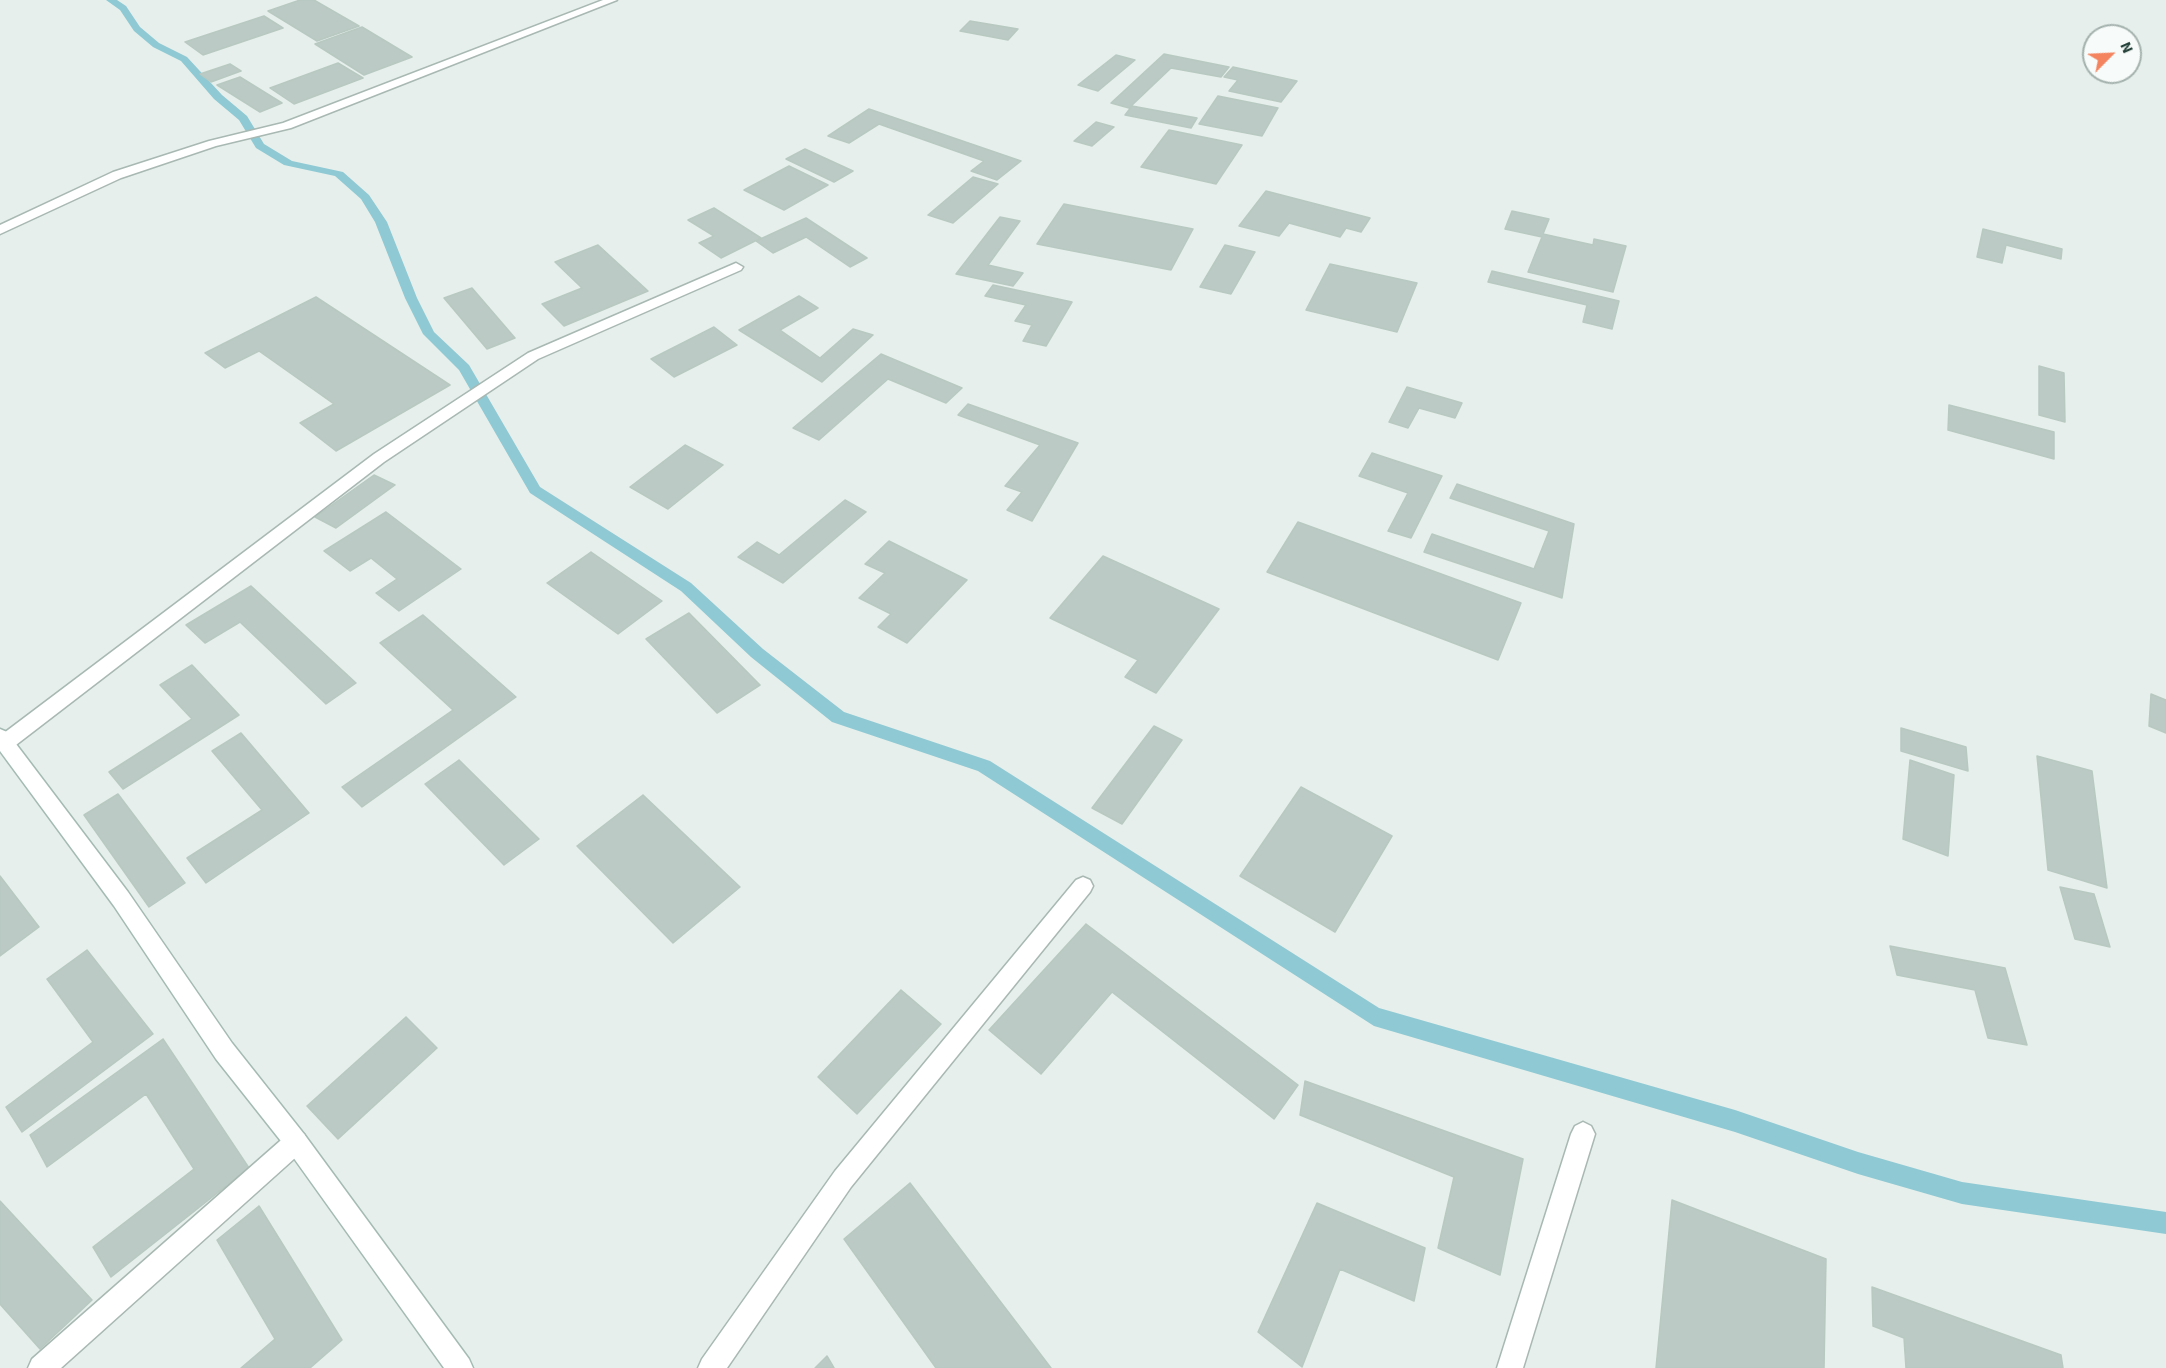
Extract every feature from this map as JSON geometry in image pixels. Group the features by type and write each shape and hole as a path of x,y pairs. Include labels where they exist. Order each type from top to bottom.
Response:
{"street":[{"path":"0,230 117,176 213,143 286,126 612,0"},
{"path":"460,1368 296,1142 224,1051 121,899 2,740 379,458 533,356 736,267"},
{"path":"711,1368 843,1179 1083,886"},
{"path":"1510,1368 1583,1134"},
{"path":"41,1368 296,1142"}],"building":[{"path":"300,0 314,0 359,26 317,41 268,11"},
{"path":"264,16 283,28 203,55 185,42"},
{"path":"970,21 1018,29 1008,40 960,31"},
{"path":"362,27 412,57 364,75 315,44"},
{"path":"1164,54 1229,67 1221,77 1171,68 1129,108 1111,103"},
{"path":"1116,55 1135,60 1098,91 1078,85"},
{"path":"338,63 363,78 294,104 270,88"},
{"path":"230,64 241,71 211,82 200,74"},
{"path":"1233,67 1297,81 1281,102 1229,91 1238,80 1224,77"},
{"path":"240,77 282,103 260,112 217,85"},
{"path":"1218,96 1278,108 1262,136 1199,124"},
{"path":"1132,106 1197,118 1191,128 1125,115"},
{"path":"869,109 1021,161 997,180 971,171 984,161 879,124 849,143 828,136"},
{"path":"1096,122 1114,127 1092,146 1074,141"},
{"path":"1169,130 1242,145 1216,184 1141,167"},
{"path":"805,149 853,171 834,182 786,159"},
{"path":"789,166 828,185 784,210 744,190"},
{"path":"973,177 998,184 953,223 928,215"},
{"path":"1266,191 1370,218 1361,232 1346,228 1340,237 1289,223 1279,236 1239,226"},
{"path":"1064,204 1193,229 1171,270 1037,244"},
{"path":"714,208 761,238 721,258 699,243 714,236 688,220"},
{"path":"1512,211 1549,219 1543,234 1593,245 1594,239 1626,246 1613,292 1528,272 1542,237 1505,229"},
{"path":"1000,217 1020,221 988,265 1023,273 1013,286 956,274"},
{"path":"806,218 867,258 850,267 806,237 773,253 756,241"},
{"path":"1983,229 2062,249 2061,259 2006,245 2002,263 1977,257"},
{"path":"598,245 648,291 564,326 542,304 582,288 555,262"},
{"path":"1225,245 1255,252 1231,294 1200,287"},
{"path":"1330,264 1417,283 1397,332 1306,310"},
{"path":"1492,271 1619,301 1612,329 1583,322 1587,305 1488,282"},
{"path":"993,285 1072,302 1046,346 1023,341 1032,325 1015,321 1026,305 985,296"},
{"path":"472,288 515,338 487,349 444,298"},
{"path":"799,296 818,308 780,330 820,358 853,329 873,335 822,382 739,330"},
{"path":"316,297 450,385 336,451 300,423 334,404 259,351 225,368 205,353"},
{"path":"714,327 737,345 674,377 651,359"},
{"path":"881,354 962,388 946,403 888,379 819,440 793,428"},
{"path":"2039,366 2064,373 2065,422 2039,415"},
{"path":"1407,387 1462,403 1455,418 1419,408 1408,428 1389,422"},
{"path":"968,404 1078,443 1032,521 1007,510 1022,492 1005,486 1040,445 958,415"},
{"path":"1949,405 2054,432 2054,459 1948,430"},
{"path":"685,445 723,465 668,509 630,487"},
{"path":"1372,453 1442,476 1411,538 1388,531 1408,493 1359,476"},
{"path":"374,475 395,485 336,528 315,517"},
{"path":"1457,484 1574,524 1562,598 1424,552 1432,534 1534,569 1549,531 1450,498"},
{"path":"845,500 866,512 783,583 738,557 757,542 779,555"},
{"path":"386,512 461,569 399,611 376,593 397,579 371,558 350,571 324,551"},
{"path":"1298,522 1521,603 1498,660 1267,572"},
{"path":"889,541 967,580 907,643 878,627 891,614 859,598 885,573 865,564"},
{"path":"591,552 662,601 618,634 547,583"},
{"path":"1103,556 1219,609 1156,693 1125,677 1138,660 1050,618"},
{"path":"251,586 356,683 326,704 240,622 205,643 186,625"},
{"path":"689,613 760,685 717,713 646,639"},
{"path":"423,615 516,697 362,807 342,787 453,710 380,643"},
{"path":"192,665 239,715 123,789 109,772 192,719 160,685"},
{"path":"2151,694 2166,700 2166,733 2149,726"},
{"path":"1154,726 1182,740 1122,824 1092,808"},
{"path":"1901,728 1966,747 1968,771 1901,751"},
{"path":"241,733 309,813 206,883 187,858 262,810 212,751"},
{"path":"2037,756 2092,771 2107,888 2048,870"},
{"path":"459,760 539,839 504,865 425,784"},
{"path":"1910,760 1954,775 1948,856 1903,839"},
{"path":"1301,787 1392,836 1335,932 1240,876"},
{"path":"118,794 185,883 149,907 84,815"},
{"path":"643,795 740,887 673,943 577,846"},
{"path":"0,876 39,927 0,956"},
{"path":"2060,887 2094,894 2110,947 2075,939"},
{"path":"1086,924 1298,1085 1274,1119 1112,992 1041,1074 989,1030"},
{"path":"1890,946 2005,968 2027,1045 1988,1038 1975,990 1897,975"},
{"path":"87,950 153,1034 22,1132 6,1107 93,1042 47,979"},
{"path":"901,990 941,1024 857,1114 818,1077"},
{"path":"406,1017 437,1048 338,1139 307,1106"},
{"path":"163,1039 249,1168 111,1277 93,1247 194,1169 146,1094 47,1167 30,1135"},
{"path":"1305,1081 1523,1159 1500,1275 1438,1248 1454,1177 1300,1115"},
{"path":"910,1183 1051,1368 936,1368 844,1239"},
{"path":"1672,1200 1826,1259 1824,1368 1656,1368"},
{"path":"0,1201 92,1300 40,1349 0,1304"},
{"path":"1317,1203 1425,1248 1414,1301 1340,1269 1302,1367 1258,1332"},
{"path":"259,1206 342,1340 310,1368 241,1368 275,1339 217,1240"},
{"path":"1872,1287 2061,1355 2063,1368 1906,1368 1904,1338 1873,1326"},
{"path":"827,1356 834,1368 815,1368"}],"waterway":[{"path":"111,0 123,8 137,29 156,45 184,59 218,97 243,118 260,146 288,163 339,174 365,197 381,222 411,298 429,334 464,368 535,490 686,587 757,653 838,717 984,766 1374,1016 1735,1121 1858,1163 1962,1193 2166,1223"}]}
